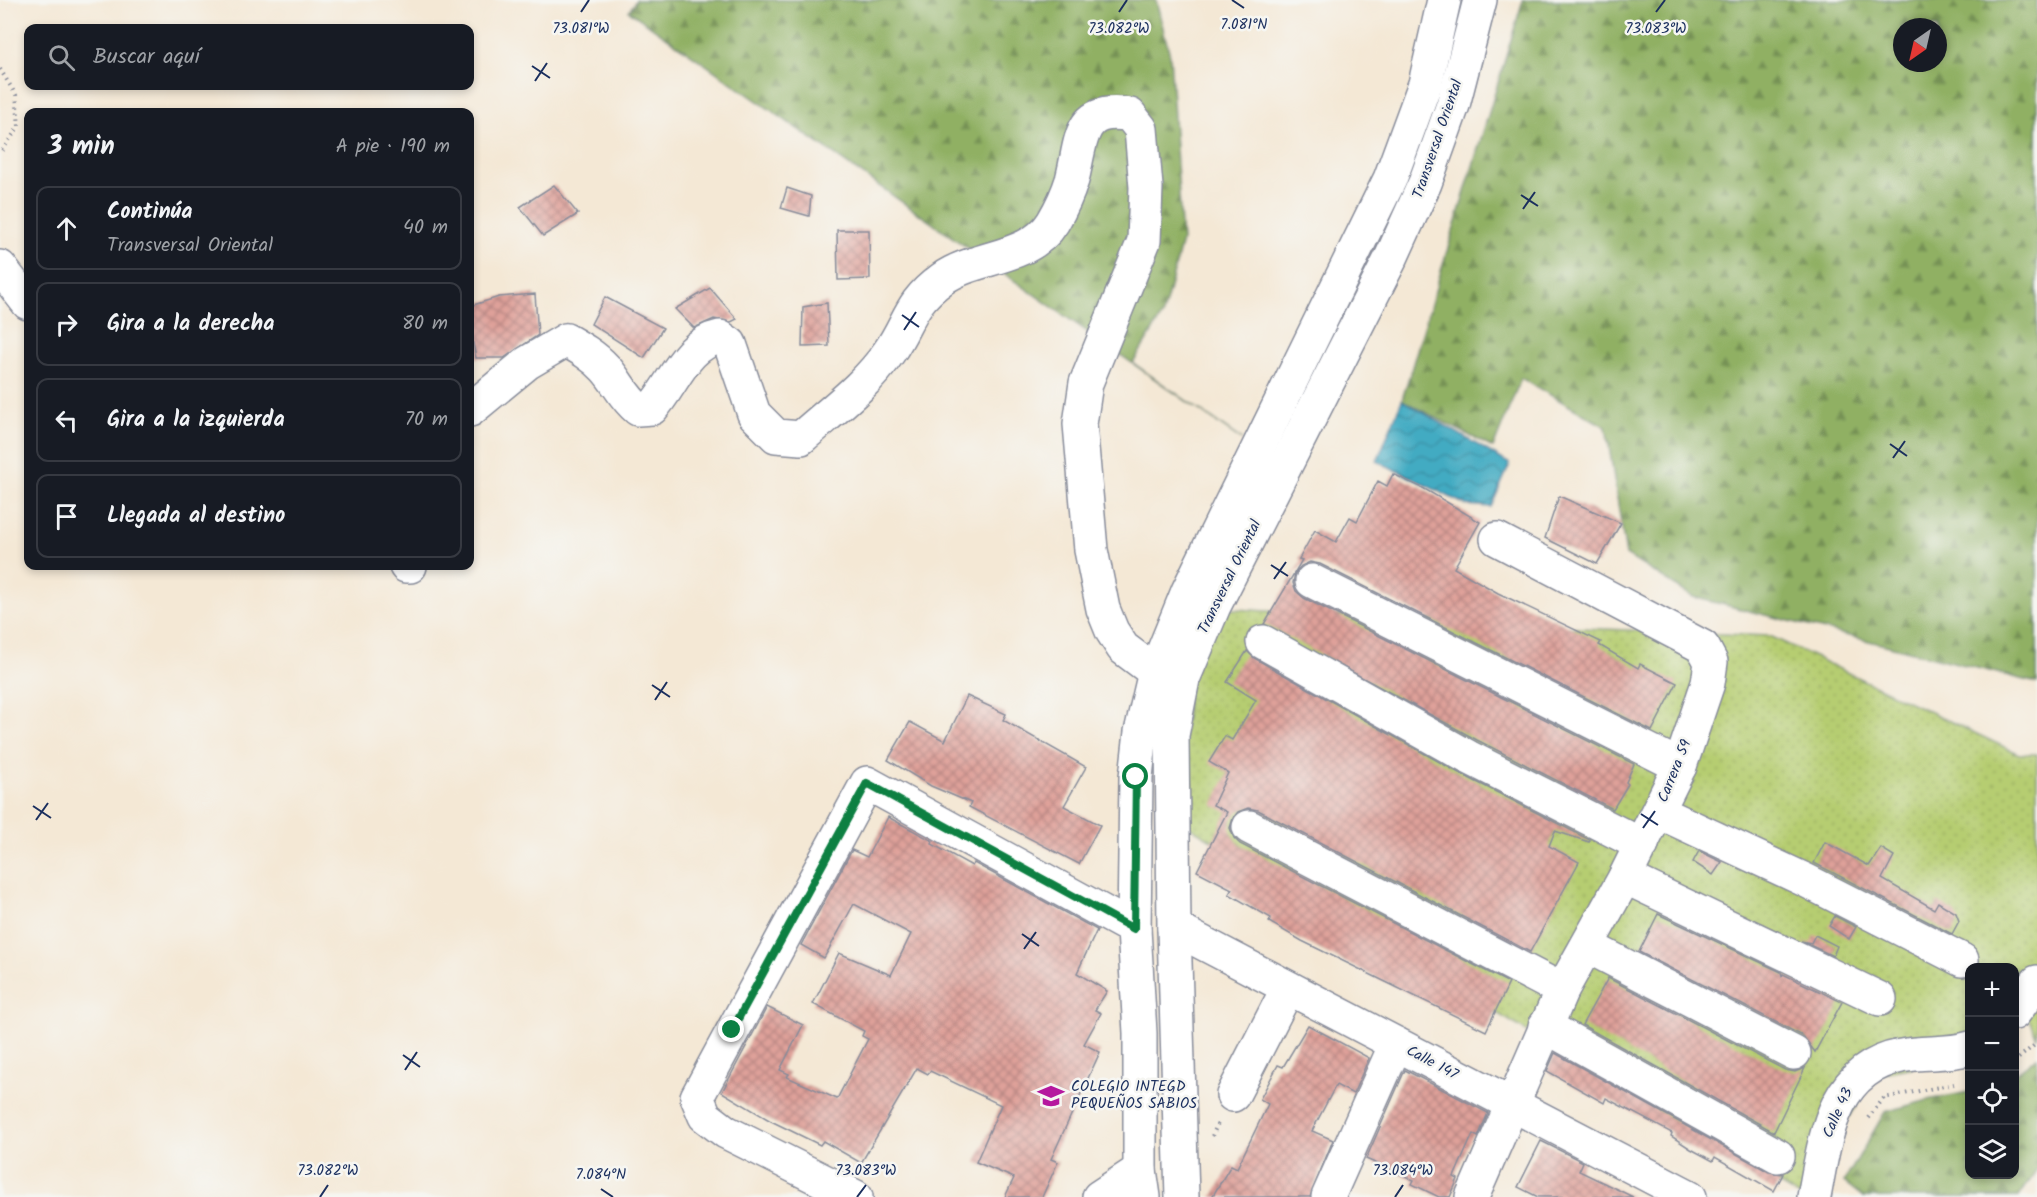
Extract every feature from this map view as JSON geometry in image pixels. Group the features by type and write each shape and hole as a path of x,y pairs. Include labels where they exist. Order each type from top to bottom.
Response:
{"street":[{"name":"Transversal Oriental","path":"1142,1184 1140,1033 1134,929 1136,777 1141,732 1155,672 1188,591 1390,179 1425,84 1444,0"},
{"name":"Transversal Oriental","path":"1182,1197 1174,928 1172,735 1183,678 1214,606 1385,268 1425,183 1453,105 1480,0"},
{"path":"474,407 527,363 566,340 585,351 606,369 625,399 638,409 652,408 665,394 691,352 707,340 720,337 730,344 754,414 776,436 801,438 865,382 890,351 913,305 943,279 972,264 1030,244 1053,223 1072,182 1085,128 1094,117 1111,111 1130,115 1141,129 1146,187 1144,241 1086,383 1080,424 1091,550 1104,609 1112,631 1123,648 1155,672"},
{"path":"0,267 24,298"},
{"name":"Carrera 59","path":"1472,1197 1562,990 1642,845 1680,766 1708,683 1711,662 1703,646 1497,539"},
{"path":"1312,581 1680,766"},
{"path":"1263,642 1468,757 1642,845"},
{"path":"856,1197 726,1132 705,1116 697,1097 867,783 1134,929"},
{"path":"1659,812 1805,880 1962,960"},
{"path":"1249,827 1562,990"},
{"path":"1625,877 1880,999"},
{"name":"Calle 147","path":"1174,928 1690,1197"},
{"path":"1587,946 1794,1053"},
{"path":"2019,1006 2037,982"},
{"path":"1233,1095 1288,988"},
{"path":"1545,1026 1778,1156"},
{"path":"1328,1197 1396,1044"},
{"name":"Calle 43","path":"1814,1197 1825,1138 1848,1085 1874,1064 1902,1055 1947,1053 1965,1049"},
{"path":"1099,1197 1142,1184"}],"path":[{"path":"0,69 16,95 19,126 0,154"},
{"path":"2019,1058 2037,1043"},
{"path":"1863,1128 1884,1098 1961,1082"}],"green space":[{"path":"636,0 1156,0 1170,55 1182,241 1163,314 1133,363 1242,440 629,11"},
{"path":"1523,0 2037,0 2037,683 1693,597 1626,555 1606,427 1521,378 1493,448 1402,400"},
{"path":"1217,608 1509,625 1770,636 2019,754 2037,754 2037,1038 2024,1008 2019,1015 2019,963 1965,963 1965,1058 1876,1074 1800,1197 1177,819 1189,679"},
{"path":"2037,1057 2037,1170 2019,1197 1863,1197 1844,1182 1885,1112 1965,1093 1965,1179 2019,1179 2019,1071"}],"water":[{"path":"1402,400 1510,464 1491,507 1466,505 1377,461"}],"building":[{"path":"554,185 578,214 543,236 520,207"},
{"path":"787,188 811,196 809,216 781,208"},
{"path":"837,230 869,230 870,279 838,280"},
{"path":"710,288 737,319 731,322 714,319 694,328 675,309"},
{"path":"535,294 538,335 504,358 476,358 474,305 499,297"},
{"path":"605,297 663,328 644,358 591,324"},
{"path":"827,303 829,346 802,347 803,307"},
{"path":"1393,474 1423,488 1480,522 1454,568 1498,593 1601,642 1599,645 1638,668 1640,664 1677,683 1652,731 1320,564 1310,562 1301,566 1295,573 1293,583 1296,591 1304,598 1634,764 1626,782 1628,784 1613,809 1477,740 1264,624 1302,560 1299,559 1315,530 1336,542 1350,517 1357,521 1378,481 1387,486"},
{"path":"1559,496 1621,523 1597,564 1545,538"},
{"path":"1247,651 1254,658 1459,773 1590,840 1589,842 1555,831 1549,846 1579,862 1530,952 1258,810 1248,808 1238,812 1233,818 1230,828 1234,838 1240,844 1509,983 1486,1031 1302,941 1269,922 1271,918 1229,894 1232,889 1197,871 1227,812 1213,805 1228,773 1209,762 1225,736 1232,740 1256,700 1227,682"},
{"path":"967,696 1006,714 1003,720 1086,767 1064,806 1100,825 1079,864 969,807 971,803 931,786 888,760 910,722 945,741"},
{"path":"888,817 933,841 932,844 972,866 974,863 1097,930 1077,973 1107,991 1095,1010 1101,1013 1084,1044 1100,1052 1051,1159 1058,1162 1042,1197 1005,1197 1014,1178 976,1162 1001,1105 930,1071 928,1074 917,1068 861,1163 823,1141 820,1145 771,1121 722,1092 767,1007 803,1025 780,1070 789,1074 787,1077 837,1099 868,1039 862,1036 864,1031 813,1004 839,953 891,975 911,934 854,904 824,958 801,945 852,850 867,857"},
{"path":"1825,842 1869,866 1881,848 1894,856 1882,879 1934,909 1938,902 1956,913 1959,921 1952,934 1814,863"},
{"path":"1699,851 1722,862 1713,875 1693,862"},
{"path":"1658,914 1781,972 1782,976 1783,974 1842,1002 1815,1052 1803,1036 1639,952"},
{"path":"1835,916 1856,927 1849,939 1829,926"},
{"path":"1815,935 1837,946 1833,956 1801,941 1811,943"},
{"path":"1608,978 1785,1070 1795,1072 1805,1068 1774,1132 1582,1025"},
{"path":"1308,1025 1369,1058 1353,1094 1336,1085 1312,1131 1333,1140 1310,1197 1212,1197 1231,1165 1237,1168 1268,1104 1260,1099 1278,1065 1283,1067"},
{"path":"1555,1053 1769,1172 1783,1174 1774,1191 1715,1157 1713,1161 1691,1149 1671,1136 1672,1133 1606,1098 1604,1103 1547,1071"},
{"path":"1405,1070 1488,1113 1478,1137 1473,1134 1454,1177 1458,1179 1450,1197 1439,1197 1412,1184 1414,1180 1366,1159"},
{"path":"1541,1141 1583,1162 1579,1171 1633,1197 1538,1197 1518,1187"}],"place":[{"name":"COLEGIO INTEGD PEQUEÑOS SABIOS","path":"1051,1096"}],"route":[{"path":"732,1030 867,783 1134,929 1136,777"}]}
